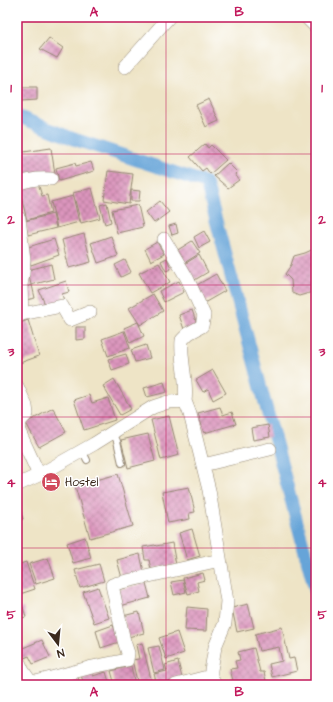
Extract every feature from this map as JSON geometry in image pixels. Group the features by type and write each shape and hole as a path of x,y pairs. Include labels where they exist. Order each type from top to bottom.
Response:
{"street":[{"path":"125,67 169,17"},
{"path":"306,17 316,27"},
{"path":"17,184 43,178 51,179"},
{"path":"18,215 24,260 24,274 21,285 20,316 62,306 70,320 90,312"},
{"path":"164,239 187,278 204,315 202,326 182,340 181,350 186,394 185,402 190,414 209,490 227,601 225,623 215,647 211,670 213,681 176,685"},
{"path":"17,386 26,406 27,414 21,420 18,429 39,475"},
{"path":"17,485 85,455 113,432 153,407 168,402 185,402"},
{"path":"203,465 270,449"},
{"path":"17,658 30,682 36,682 127,660 128,653 112,585 220,560"}],"lane":[{"path":"113,432 117,441 122,462"}],"building":[{"path":"49,38 63,48 57,58 40,49"},
{"path":"21,87 37,87 37,100 21,101"},
{"path":"209,99 219,121 206,127 196,105"},
{"path":"205,144 208,148 211,145 226,160 210,174 206,168 202,171 190,157"},
{"path":"51,148 55,174 17,179 17,153"},
{"path":"91,162 94,171 59,181 56,168 75,163 76,166"},
{"path":"228,163 237,172 235,174 239,180 228,188 214,176"},
{"path":"108,171 133,174 129,204 104,200"},
{"path":"38,183 42,196 47,195 51,213 27,220 19,189"},
{"path":"92,188 100,218 81,223 73,193"},
{"path":"131,190 140,191 139,201 131,201"},
{"path":"73,196 79,222 57,228 51,202"},
{"path":"160,201 169,212 154,223 146,212"},
{"path":"107,203 111,222 105,224 100,205"},
{"path":"138,205 143,227 117,233 112,210"},
{"path":"53,214 56,228 28,235 25,221"},
{"path":"176,224 178,233 172,235 169,226"},
{"path":"204,231 210,242 199,248 194,237"},
{"path":"84,234 91,262 69,268 62,240"},
{"path":"111,236 118,256 98,263 91,243"},
{"path":"54,239 59,255 31,265 25,248"},
{"path":"192,241 200,253 181,265 173,253"},
{"path":"157,242 164,254 151,261 145,249"},
{"path":"316,248 316,291 299,296 292,293 291,280 285,274 291,265 294,256"},
{"path":"199,255 208,272 193,281 183,265"},
{"path":"167,258 171,269 166,271 161,261"},
{"path":"125,260 131,272 121,277 115,265"},
{"path":"159,263 170,282 150,293 139,273"},
{"path":"51,264 54,279 31,285 28,270"},
{"path":"216,274 225,291 204,303 195,286"},
{"path":"66,281 69,292 62,294 64,301 46,307 39,290"},
{"path":"179,281 184,292 164,302 159,291"},
{"path":"32,285 35,298 26,300 23,288"},
{"path":"153,294 163,311 140,325 129,308"},
{"path":"192,310 198,327 185,332 179,315"},
{"path":"28,320 39,356 17,364 17,324"},
{"path":"138,322 144,336 130,343 124,328"},
{"path":"76,327 85,327 85,339 76,340"},
{"path":"124,331 130,348 108,356 102,339"},
{"path":"146,345 150,358 135,362 131,350"},
{"path":"126,354 129,364 112,370 108,359"},
{"path":"213,370 226,393 213,400 208,389 203,392 196,380"},
{"path":"114,379 131,409 120,415 103,386"},
{"path":"164,382 167,392 147,397 144,388"},
{"path":"89,395 92,403 108,398 115,420 84,430 74,400"},
{"path":"220,407 223,415 232,412 236,424 204,433 198,413"},
{"path":"53,408 66,432 39,447 26,423"},
{"path":"169,416 179,455 161,460 151,420"},
{"path":"268,425 270,437 253,440 251,428"},
{"path":"148,434 155,461 128,468 121,440"},
{"path":"118,474 133,526 90,538 75,486"},
{"path":"189,487 195,512 189,513 190,519 168,523 162,492"},
{"path":"17,502 23,519 17,521"},
{"path":"192,529 200,556 187,560 179,533"},
{"path":"85,537 91,558 73,563 67,543"},
{"path":"172,543 176,565 151,569 149,560 145,560 143,547"},
{"path":"140,554 144,572 122,578 117,560"},
{"path":"48,558 55,578 36,584 29,564"},
{"path":"26,562 35,589 17,595 17,565"},
{"path":"99,564 104,581 80,588 75,570"},
{"path":"203,573 205,580 197,582 199,591 188,594 183,578"},
{"path":"183,580 186,592 174,595 171,582"},
{"path":"146,583 150,598 120,606 116,590"},
{"path":"98,587 109,618 94,623 83,592"},
{"path":"248,604 254,628 237,632 232,608"},
{"path":"23,607 26,617 17,619 17,608"},
{"path":"187,607 207,609 206,631 185,630"},
{"path":"139,612 144,633 128,637 123,616"},
{"path":"113,625 119,642 101,648 96,631"},
{"path":"282,627 289,659 294,658 297,671 272,677 269,664 282,661 279,647 259,651 255,634"},
{"path":"177,632 184,653 166,659 159,638"},
{"path":"42,640 50,657 33,664 29,656 22,659 18,650"},
{"path":"142,643 152,683 138,685 132,660 139,659 136,645"},
{"path":"159,646 165,670 154,673 148,648"},
{"path":"254,648 260,672 264,672 267,685 234,685 230,669 237,668 235,661 240,660 238,652"},
{"path":"178,661 182,678 157,685 154,674 167,671 165,665"},
{"path":"131,666 135,685 115,685 111,671"},
{"path":"93,672 93,676 106,672 110,685 84,685 81,675"},
{"path":"77,675 81,685 61,685 60,681"}],"waterway":[{"path":"17,116 74,139 206,183 316,593"}],"place":[{"name":"Hostel","path":"51,482"}]}
